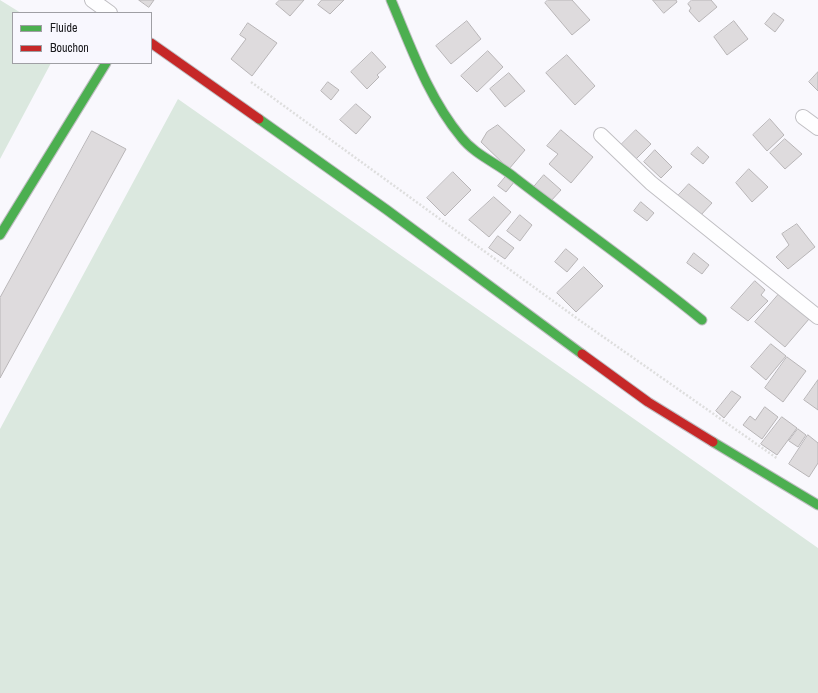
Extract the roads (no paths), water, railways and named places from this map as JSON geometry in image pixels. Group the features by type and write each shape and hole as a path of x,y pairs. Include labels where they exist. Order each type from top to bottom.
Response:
{"street":[{"path":"92,0 109,12"},
{"path":"391,0 445,117 461,139 473,151 508,172 538,196 677,298 702,320"},
{"path":"152,43 387,210 648,402 818,505"},
{"path":"0,235 105,64"},
{"path":"803,116 818,128"},
{"path":"601,135 651,183 818,317"}]}
